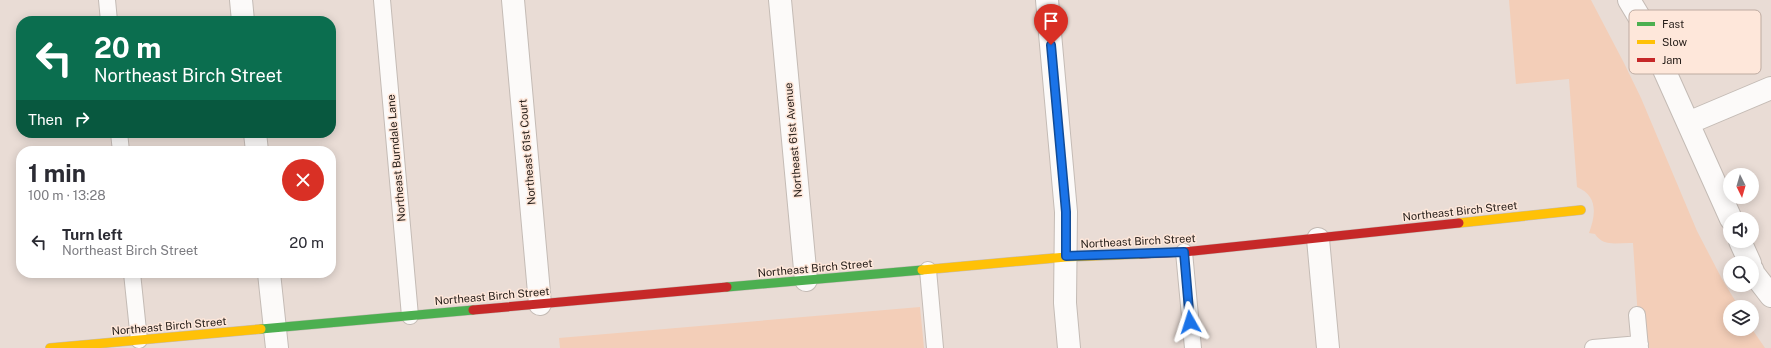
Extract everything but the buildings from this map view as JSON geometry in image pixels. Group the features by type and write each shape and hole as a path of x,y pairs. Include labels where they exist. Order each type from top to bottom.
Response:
{"street":[{"path":"241,0 243,16"},
{"name":"Northeast 61st Court","path":"513,0 540,304"},
{"name":"Northeast 61st Avenue","path":"780,0 806,280"},
{"path":"1047,0 1066,212 1065,303 1069,348"},
{"path":"1629,0 1635,10"},
{"path":"1666,74 1728,212"},
{"path":"1688,123 1771,88"},
{"name":"Northeast Birch Street","path":"50,348 139,340 276,338 410,316 928,270 1066,256 1184,252 1581,210"},
{"path":"1318,239 1328,348"},
{"path":"270,278 276,338"},
{"path":"1759,279 1771,296"}],"lane":[{"path":"107,0 109,16"},
{"name":"Northeast Burndale Lane","path":"382,0 410,316"},
{"path":"1184,252 1193,348"},
{"path":"928,270 935,348"},
{"path":"133,278 139,340"},
{"path":"1593,348 1640,346 1637,315"}],"shaded area":[{"path":"1509,0 1591,0 1641,98 1697,231 1723,281 1723,292 1730,292 1735,300 1723,300 1723,336 1757,336 1765,348 1640,348 1633,243 1607,243 1595,234 1589,233 1593,219 1594,206 1589,195 1577,187 1569,79 1516,84"},
{"path":"920,307 924,348 560,348 559,338"}],"traffic: fast":[{"path":"727,287 922,270"},
{"path":"261,329 473,310"}],"traffic: slow":[{"path":"1459,223 1581,210"},
{"path":"922,270 1066,257 1141,254"},
{"path":"50,348 261,329"}],"traffic: jam":[{"path":"1141,254 1184,252 1459,223"},
{"path":"473,310 727,287"}],"route":[{"path":"1051,45 1066,212 1066,256 1184,252 1190,322"}]}
